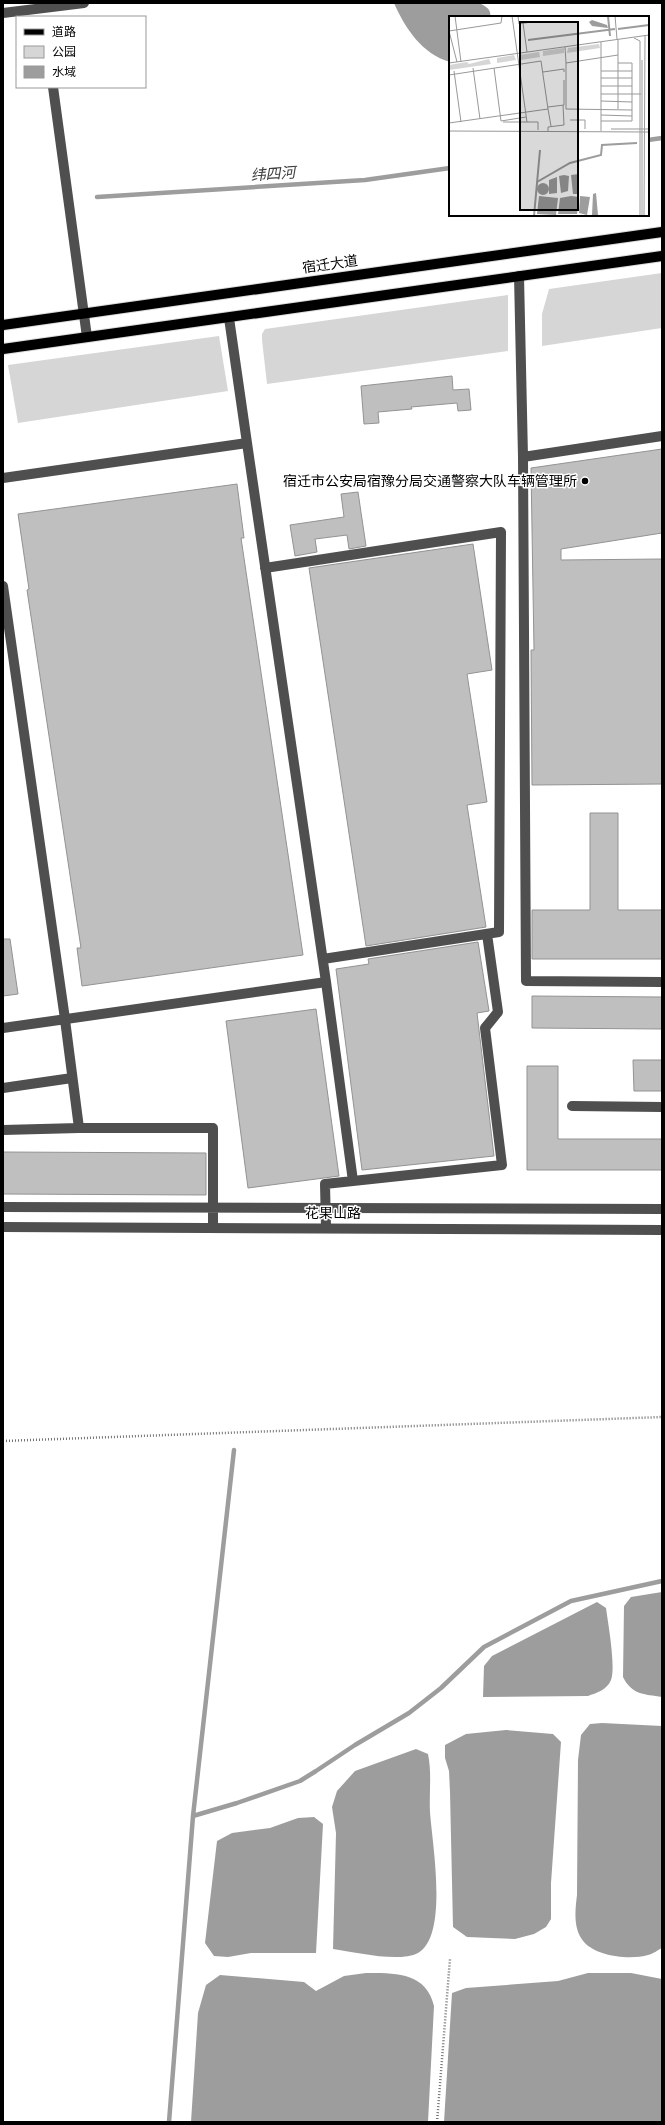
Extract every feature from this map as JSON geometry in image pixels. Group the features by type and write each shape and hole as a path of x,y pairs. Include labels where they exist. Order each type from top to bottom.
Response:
{"main road":[{"name":"宿迁大道","path":"3,325 662,232"},
{"path":"3,349 662,256"}],"street":[{"path":"3,13 43,13 84,3"},
{"path":"53,88 87,338"},
{"path":"519,276 523,457 526,981 662,982"},
{"path":"229,318 323,959 352,1181"},
{"path":"523,457 662,436"},
{"path":"3,478 247,443"},
{"path":"265,568 501,532 499,932 323,959"},
{"path":"3,586 65,1019 79,1128"},
{"path":"326,1227 325,1184 502,1165 486,1028 498,1012 487,934"},
{"path":"3,1028 326,982"},
{"path":"3,1088 72,1078"},
{"path":"572,1106 662,1107"},
{"path":"3,1130 79,1128 213,1128 213,1227"},
{"name":"花果山路","path":"3,1207 662,1209"},
{"name":"花果山路","path":"3,1227 326,1227 662,1230"}],"path":[{"path":"3,1441 662,1417"},
{"path":"437,2122 450,1959"}],"green space":[{"path":"662,273 662,328 542,346 542,314 549,289"},
{"path":"508,295 508,351 267,384 262,340 262,334 265,329"},
{"path":"219,336 228,391 18,423 8,365"}],"water":[{"path":"394,3 479,3 489,10 490,16 449,16 449,62 431,53 423,46 409,31"},
{"path":"662,1592 662,1697 639,1693 630,1687 623,1677 624,1606 631,1597"},
{"path":"597,1602 606,1608 613,1665 611,1680 604,1689 588,1696 483,1697 484,1666 492,1656"},
{"path":"602,1723 662,1726 662,1948 652,1954 624,1957 605,1954 590,1947 584,1942 580,1937 576,1926 578,1760 581,1735 590,1724"},
{"path":"506,1730 553,1734 561,1742 551,1883 551,1919 546,1927 534,1934 515,1939 467,1937 453,1927 450,1792 449,1771 445,1758 445,1745 466,1734"},
{"path":"416,1749 428,1754 430,1768 430,1812 435,1865 436,1909 433,1928 427,1943 418,1953 400,1957 377,1956 333,1949 336,1833 332,1807 337,1791 355,1771"},
{"path":"314,1817 323,1824 316,1953 251,1953 228,1957 214,1956 205,1943 217,1841 232,1833 270,1828 298,1818"},
{"path":"366,1973 388,1973 408,1977 424,1986 430,1995 434,2006 428,2122 191,2122 198,2013 206,1985 220,1975 304,1982 316,1991 344,1976"},
{"path":"588,1973 631,1973 662,1979 662,2122 444,2122 452,1993 466,1988 558,1981"}],"building":[{"path":"452,376 453,390 469,389 471,410 458,411 457,403 411,407 412,409 378,412 379,423 364,424 361,386"},
{"path":"662,449 662,533 561,549 561,560 662,559 662,784 532,785 531,650 534,650 531,468"},
{"path":"237,484 244,538 241,538 303,955 82,986 77,948 81,948 27,590 29,589 18,514"},
{"path":"358,492 366,546 349,549 347,535 315,539 317,552 295,556 290,525 344,517 341,494"},
{"path":"473,544 492,670 467,674 487,802 467,805 486,927 366,946 309,568"},
{"path":"590,813 618,813 618,910 662,910 662,959 532,959 532,910 590,910"},
{"path":"3,939 10,939 18,994 3,996"},
{"path":"478,942 489,1011 477,1013 494,1156 362,1170 336,969 369,964 368,959"},
{"path":"532,996 662,997 662,1029 532,1028"},
{"path":"316,1009 339,1176 248,1188 226,1021"},
{"path":"633,1060 662,1060 662,1091 634,1091"},
{"path":"527,1066 558,1066 558,1139 662,1139 662,1170 527,1170"},
{"path":"3,1152 206,1153 206,1195 3,1194"}],"waterway":[{"name":"纬四河","path":"649,140 662,138"},
{"name":"纬四河","path":"97,197 365,180 449,168"},
{"path":"169,2122 193,1816 234,1450"},
{"path":"193,1816 237,1803 300,1781 355,1745 409,1713 441,1688 484,1647 571,1601 662,1581"}],"place":[{"name":"宿迁市公安局宿豫分局交通警察大队车辆管理所","path":"585,481"}]}
